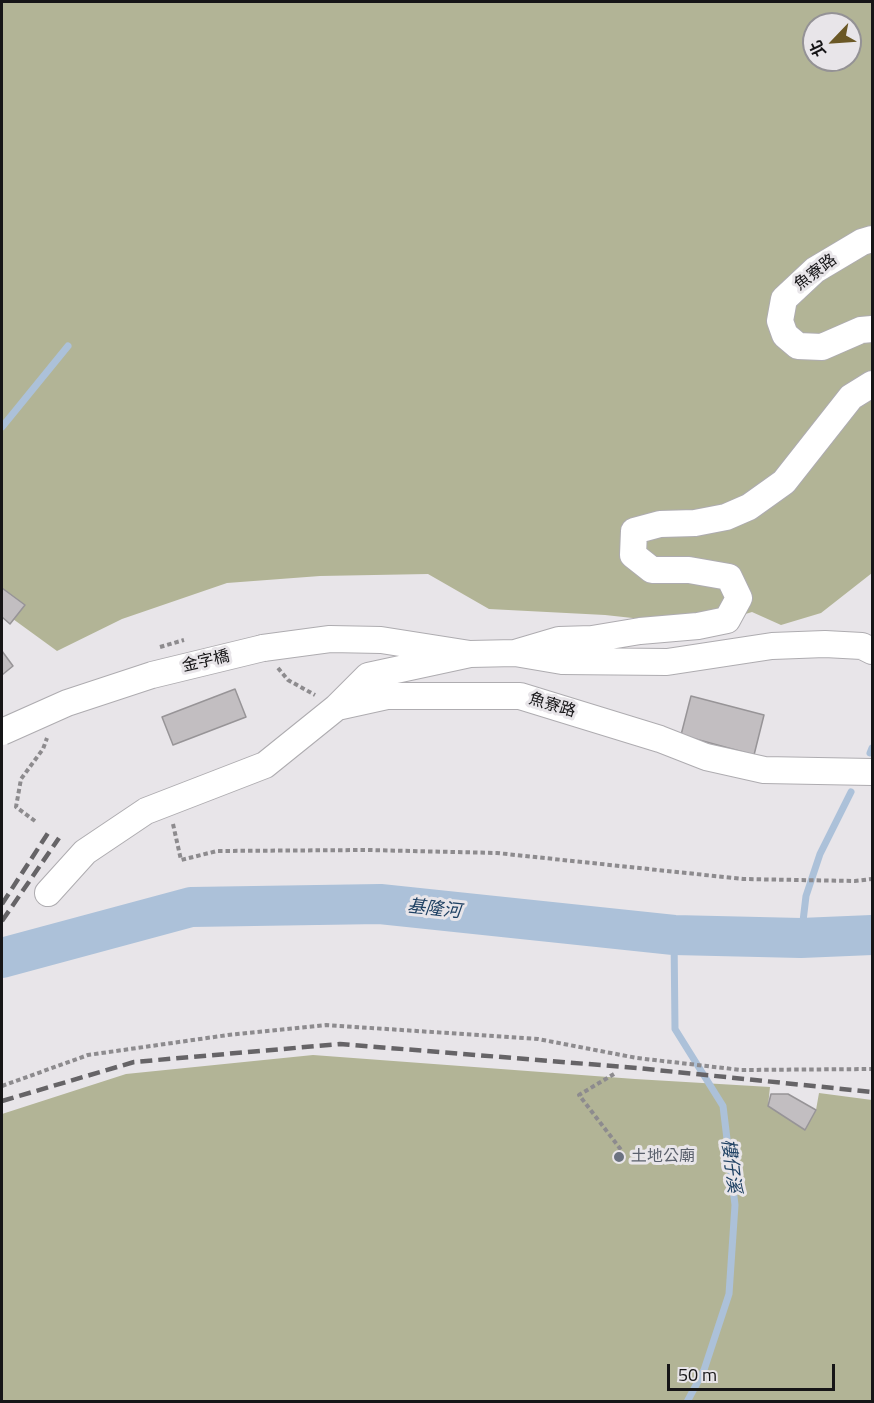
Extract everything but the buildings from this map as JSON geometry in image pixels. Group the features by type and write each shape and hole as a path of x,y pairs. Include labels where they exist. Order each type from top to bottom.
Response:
{"street":[{"name":"魚寮路","path":"873,239 862,242 815,270 784,299 780,321 785,335 798,346 822,347 861,330 873,329"},
{"path":"515,653 559,640 592,639 640,631 698,626 727,620 739,598 729,577 689,570 652,570 633,555 634,531 660,524 695,523 726,517 749,507 784,482 851,397 873,384"},
{"name":"金字橋","path":"2,732 67,703 152,675 263,648 330,639 381,640 470,654"},
{"path":"48,893 85,852 146,810 265,765 337,707 368,676 470,654 515,653 562,662 668,662 772,646 825,644 862,646 873,651"},
{"name":"魚寮路","path":"337,707 387,696 520,696 660,740 705,757 764,770 873,772"}],"path":[{"path":"35,821 16,807 21,779 43,749 48,739 47,727"},
{"path":"168,802 181,860 217,851 368,850 497,853 743,879 855,881 873,879"},
{"path":"2,1086 88,1055 228,1035 326,1025 538,1039 637,1058 741,1070 873,1069"},
{"path":"614,1074 579,1095 622,1151"}],"green space":[{"path":"2,2 872,2 872,573 821,613 781,625 752,612 706,626 605,615 489,609 428,574 320,576 227,583 122,619 57,651 2,611"},
{"path":"313,1055 770,1087 768,1106 805,1129 816,1110 819,1093 872,1100 872,1401 2,1401 2,1114 126,1074"}],"waterway":[{"path":"2,427 68,346"},
{"path":"870,753 872,748"},
{"path":"801,938 806,896 820,854 851,792"},
{"name":"基隆河","path":"2,958 191,907 380,904 674,935 801,938 872,935"},
{"name":"樓仔溪","path":"674,935 675,1029 723,1106 735,1205 729,1294 704,1370 687,1402"}],"railway":[{"path":"2,904 50,830"},
{"path":"2,921 59,838"},
{"path":"2,1101 134,1062 340,1044 637,1068 872,1092"}],"place":[{"name":"土地公廟","path":"619,1157"}]}
